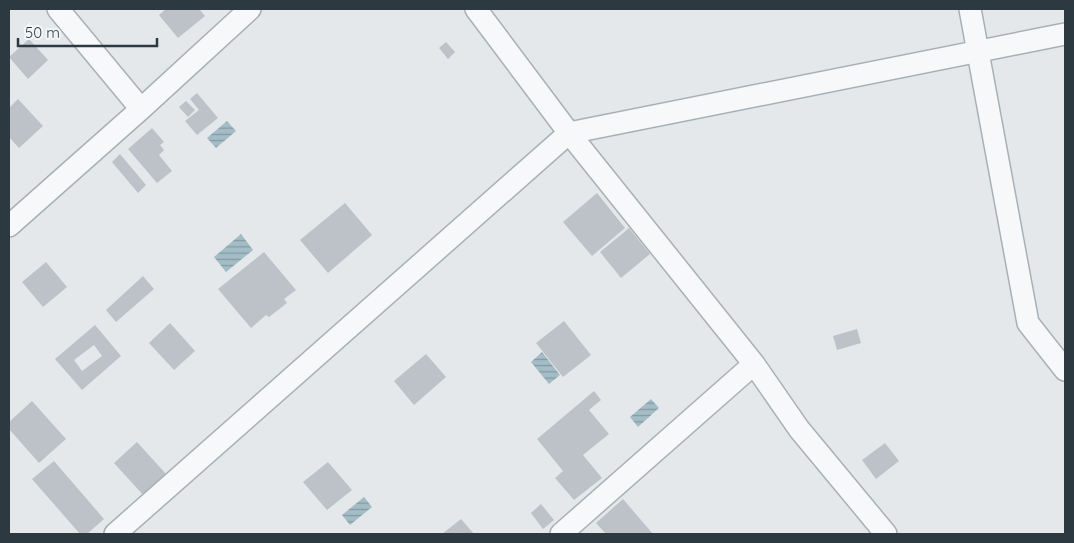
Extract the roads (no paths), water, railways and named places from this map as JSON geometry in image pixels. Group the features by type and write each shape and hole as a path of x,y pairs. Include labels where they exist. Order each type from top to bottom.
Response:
{"street":[{"path":"58,9 141,109"},
{"path":"9,226 250,9"},
{"path":"476,9 569,133 754,364 799,429 886,534"},
{"path":"970,9 1028,323 1065,370"},
{"path":"115,534 569,133 1065,34"},
{"path":"561,534 754,364"}],"water":[{"path":"227,121 236,131 216,148 207,138"},
{"path":"241,234 253,250 226,272 214,257"},
{"path":"542,352 560,375 549,384 531,362"},
{"path":"651,399 659,408 638,427 630,417"},
{"path":"364,497 372,507 350,525 342,515"}]}
